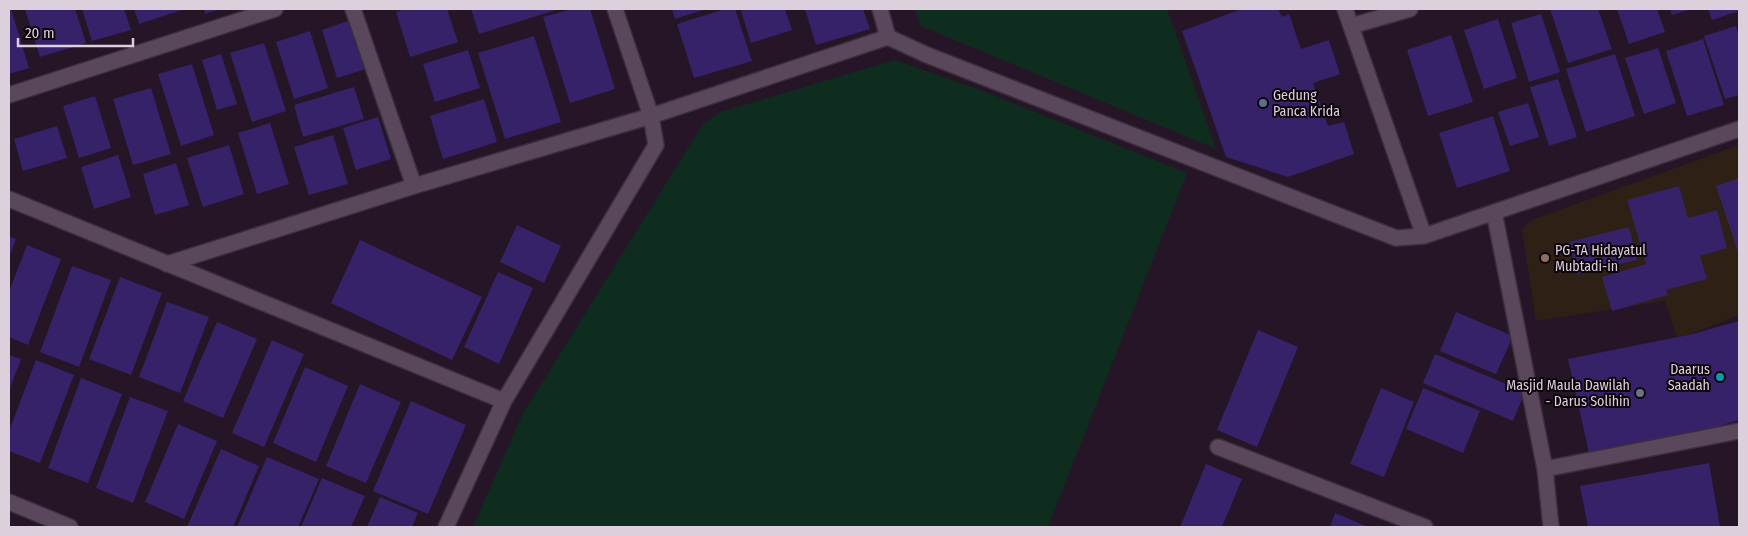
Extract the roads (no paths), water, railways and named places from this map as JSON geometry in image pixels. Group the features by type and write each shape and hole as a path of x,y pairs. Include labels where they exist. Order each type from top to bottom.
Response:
{"street":[{"path":"9,95 275,9"},
{"path":"353,9 414,186"},
{"path":"446,527 504,401 656,146 651,116 615,9"},
{"path":"880,9 888,37"},
{"path":"1345,9 1424,236"},
{"path":"1350,26 1410,9"},
{"path":"167,264 414,186 651,116 888,37 927,55 1396,238 1424,236 1739,129"},
{"path":"9,199 504,401"},
{"path":"1494,212 1545,468 1551,527"},
{"path":"1545,468 1739,431"},
{"path":"1218,448 1425,527"},
{"path":"9,502 70,527"}],"place":[{"name":"Gedung Panca Krida","path":"1263,103"},
{"name":"PG-TA Hidayatul Mubtadi-in","path":"1545,258"},
{"name":"Daarus Saadah","path":"1720,377"},
{"name":"Masjid Maula Dawilah - Darus Solihin","path":"1640,393"}]}
